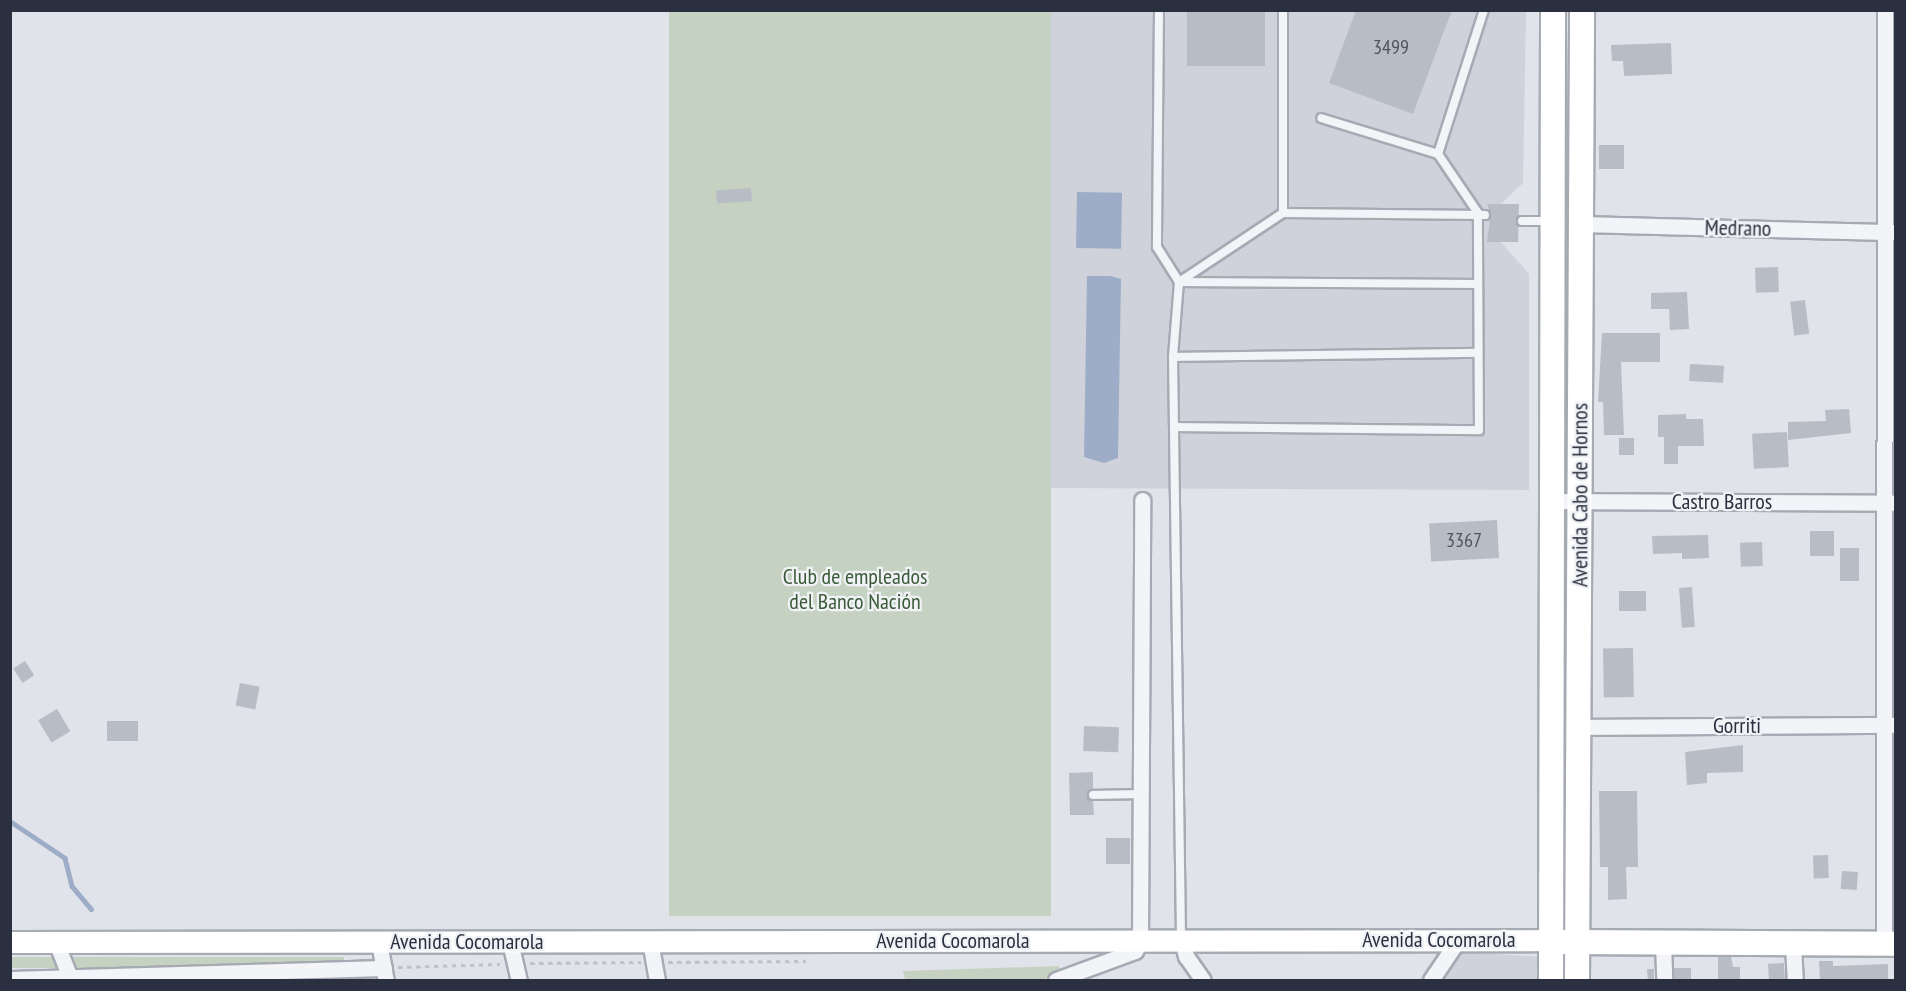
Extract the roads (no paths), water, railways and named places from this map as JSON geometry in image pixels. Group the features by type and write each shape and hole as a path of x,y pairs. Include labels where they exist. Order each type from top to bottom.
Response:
{"main road":[{"name":"Avenida Cabo de Hornos","path":"1551,981 1549,501 1554,10"},
{"name":"Avenida Cabo de Hornos","path":"1577,981 1582,10"},
{"name":"Avenida Cocomarola","path":"10,942 1551,940 1793,945 1890,944"}],"street":[{"path":"1885,10 1890,232 1890,944"},
{"name":"Medrano","path":"1581,224 1890,232"},
{"path":"1057,980 1135,951 1140,941 1142,500"},
{"name":"Castro Barros","path":"1549,501 1890,503"},
{"name":"Gorriti","path":"1579,727 1889,725"},
{"path":"1431,981 1458,940"},
{"path":"650,941 657,981"},
{"path":"1182,941 1186,956 1203,981"},
{"path":"56,942 71,980"},
{"path":"10,979 71,980 385,974 379,942"},
{"path":"510,942 519,981"},
{"path":"1663,943 1664,981"},
{"path":"1793,945 1795,981"}],"lane":[{"path":"1159,10 1157,247 1179,282 1173,357 1176,427 1182,941"},
{"path":"1283,10 1283,213"},
{"path":"1438,154 1484,10"},
{"path":"1176,427 1479,430 1478,353 1482,214 1438,154 1321,118"},
{"path":"1179,282 1283,213 1482,214"},
{"path":"1522,221 1552,221"},
{"path":"1179,282 1479,284"},
{"path":"1173,357 1478,353"},
{"path":"1093,795 1141,794"}],"water":[{"path":"1077,192 1122,193 1121,249 1076,248"},
{"path":"1087,276 1111,276 1121,279 1118,458 1104,463 1084,457"}],"waterway":[{"path":"10,821 65,858 72,886 91,909"}],"park label":[{"name":"Club de empleados del Banco Nación","path":"855,588"}]}
